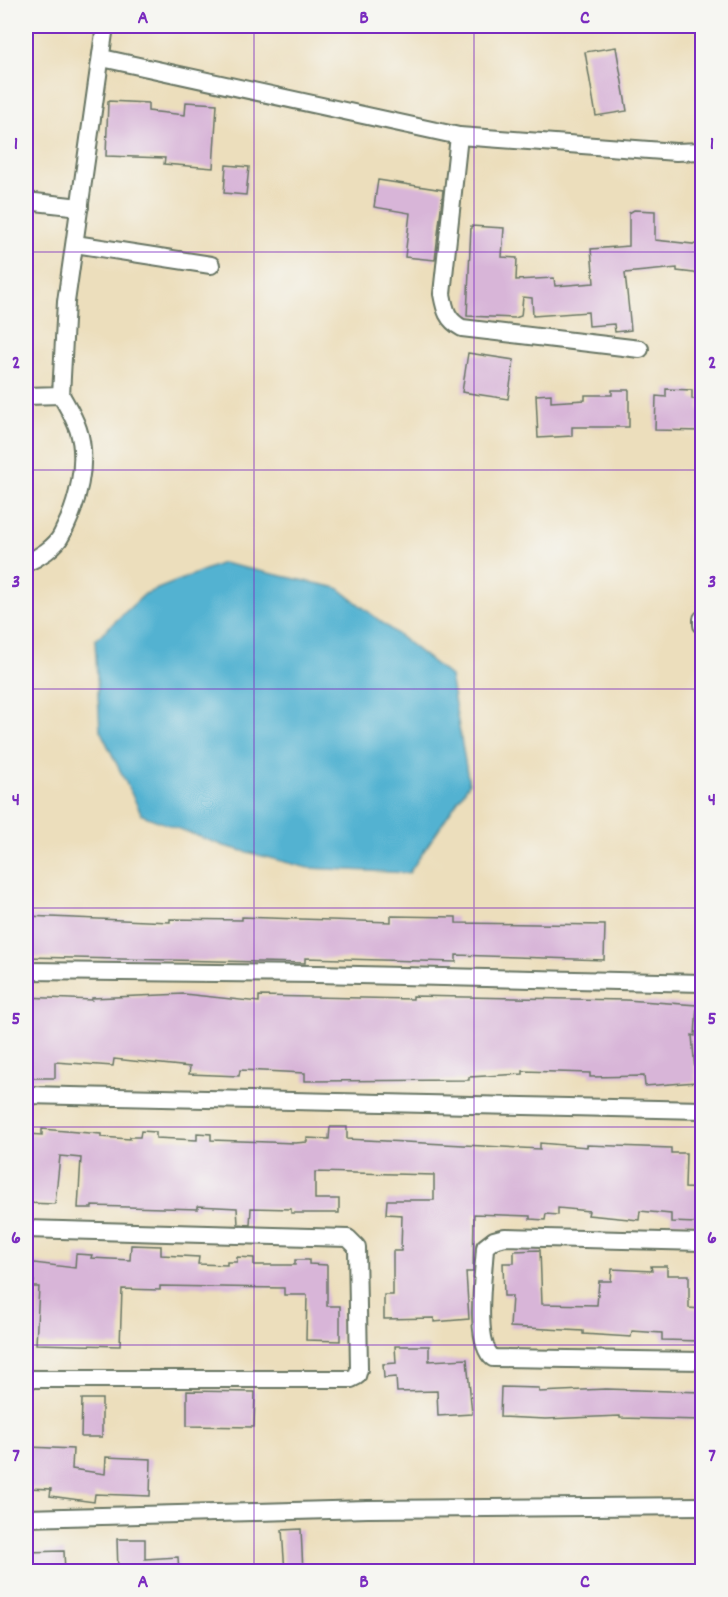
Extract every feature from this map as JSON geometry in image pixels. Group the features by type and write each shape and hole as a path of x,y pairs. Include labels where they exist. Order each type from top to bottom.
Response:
{"street":[{"path":"26,563 36,558 62,536 81,474 82,451 78,429 62,395 66,302 105,26"},
{"path":"102,58 459,136 676,152 702,151"},
{"path":"459,136 442,294 445,312 452,323 462,328 640,349"},
{"path":"26,201 80,207"},
{"path":"75,244 211,264"},
{"path":"26,396 62,395"},
{"path":"702,619 702,625"},
{"path":"26,971 317,974 702,983"},
{"path":"26,1095 702,1110"},
{"path":"26,1229 348,1238 357,1247 359,1369 357,1376 351,1379 26,1379"},
{"path":"702,1242 505,1237 495,1240 485,1247 482,1339 487,1354 493,1358 702,1361"},
{"path":"26,1518 368,1509 702,1506"}],"water":[{"path":"222,563 338,588 450,676 469,784 409,873 308,868 224,846 142,815 100,730 95,640 145,594"}],"building":[{"path":"616,47 627,111 596,116 585,52"},
{"path":"108,101 148,103 148,111 185,115 186,102 217,104 213,168 164,164 165,158 106,156"},
{"path":"226,165 249,167 246,195 224,193"},
{"path":"378,180 443,190 435,260 405,257 410,213 374,207"},
{"path":"634,210 655,211 655,240 702,245 702,274 677,271 677,268 625,273 631,330 615,332 614,324 589,326 588,312 533,316 532,298 523,297 521,316 515,318 467,316 471,226 504,228 502,257 517,258 516,280 554,278 555,286 594,283 591,249 629,246 629,213"},
{"path":"468,353 514,360 508,399 462,392"},
{"path":"666,389 692,390 692,399 700,399 702,431 655,430 656,396 666,397"},
{"path":"612,390 629,390 629,427 572,427 572,436 538,438 536,395 551,394 551,402 585,400 585,395 612,395"},
{"path":"26,916 170,922 170,919 242,920 242,917 391,922 391,916 456,917 456,923 605,925 604,960 456,955 456,962 305,958 305,963 26,957"},
{"path":"184,994 259,1002 259,996 413,999 413,996 626,1000 697,1005 695,1036 692,1035 696,1082 645,1086 644,1076 590,1077 590,1073 523,1071 523,1074 469,1077 469,1080 305,1081 305,1073 240,1070 239,1076 189,1074 190,1067 114,1059 113,1066 55,1062 55,1078 26,1078 26,997 92,1000 92,998"},
{"path":"330,1127 347,1127 347,1139 540,1149 540,1143 587,1147 587,1145 671,1148 671,1153 686,1153 685,1188 702,1189 702,1215 696,1215 696,1223 671,1222 671,1214 640,1211 639,1220 588,1215 589,1211 558,1208 558,1215 546,1214 545,1220 530,1219 530,1216 474,1214 473,1272 466,1272 469,1319 434,1322 434,1318 384,1319 384,1295 393,1295 393,1251 401,1251 402,1215 386,1214 387,1200 434,1200 434,1175 315,1172 315,1199 339,1199 339,1213 291,1213 291,1209 251,1208 250,1225 238,1224 237,1208 92,1206 92,1208 78,1208 81,1158 60,1156 55,1204 26,1203 29,1134 42,1135 42,1129 130,1139 130,1137 140,1137 141,1131 156,1132 156,1138 197,1140 197,1133 211,1134 211,1140 295,1143 307,1142 307,1138 329,1139"},
{"path":"131,1245 161,1246 161,1255 199,1257 198,1264 227,1265 227,1262 237,1262 237,1257 254,1258 254,1265 295,1265 295,1260 309,1260 309,1264 327,1265 327,1306 340,1306 340,1341 306,1340 307,1295 284,1295 284,1288 160,1286 160,1290 122,1289 120,1346 36,1344 39,1287 33,1287 34,1281 26,1280 26,1262 75,1268 76,1254 92,1255 91,1258 130,1260"},
{"path":"540,1250 542,1304 597,1305 599,1281 611,1281 612,1269 652,1271 651,1266 667,1266 667,1275 689,1275 689,1308 702,1309 702,1341 662,1340 662,1333 632,1331 631,1337 583,1334 583,1331 510,1327 512,1296 504,1296 503,1263 514,1263 514,1251"},
{"path":"395,1346 429,1346 429,1361 467,1359 472,1414 438,1416 437,1391 397,1392 396,1377 384,1378 383,1364 396,1363"},
{"path":"501,1387 539,1388 539,1392 606,1389 702,1392 702,1420 620,1418 620,1416 546,1419 500,1417"},
{"path":"187,1391 255,1392 254,1427 187,1426"},
{"path":"82,1399 102,1399 102,1437 81,1437"},
{"path":"30,1447 73,1449 72,1469 105,1474 106,1457 151,1459 150,1496 95,1494 94,1502 50,1496 51,1489 28,1488"},
{"path":"301,1529 303,1572 285,1572 282,1530"},
{"path":"117,1539 145,1539 145,1559 178,1557 179,1572 118,1572"},
{"path":"64,1551 65,1572 26,1572 26,1552"}]}
